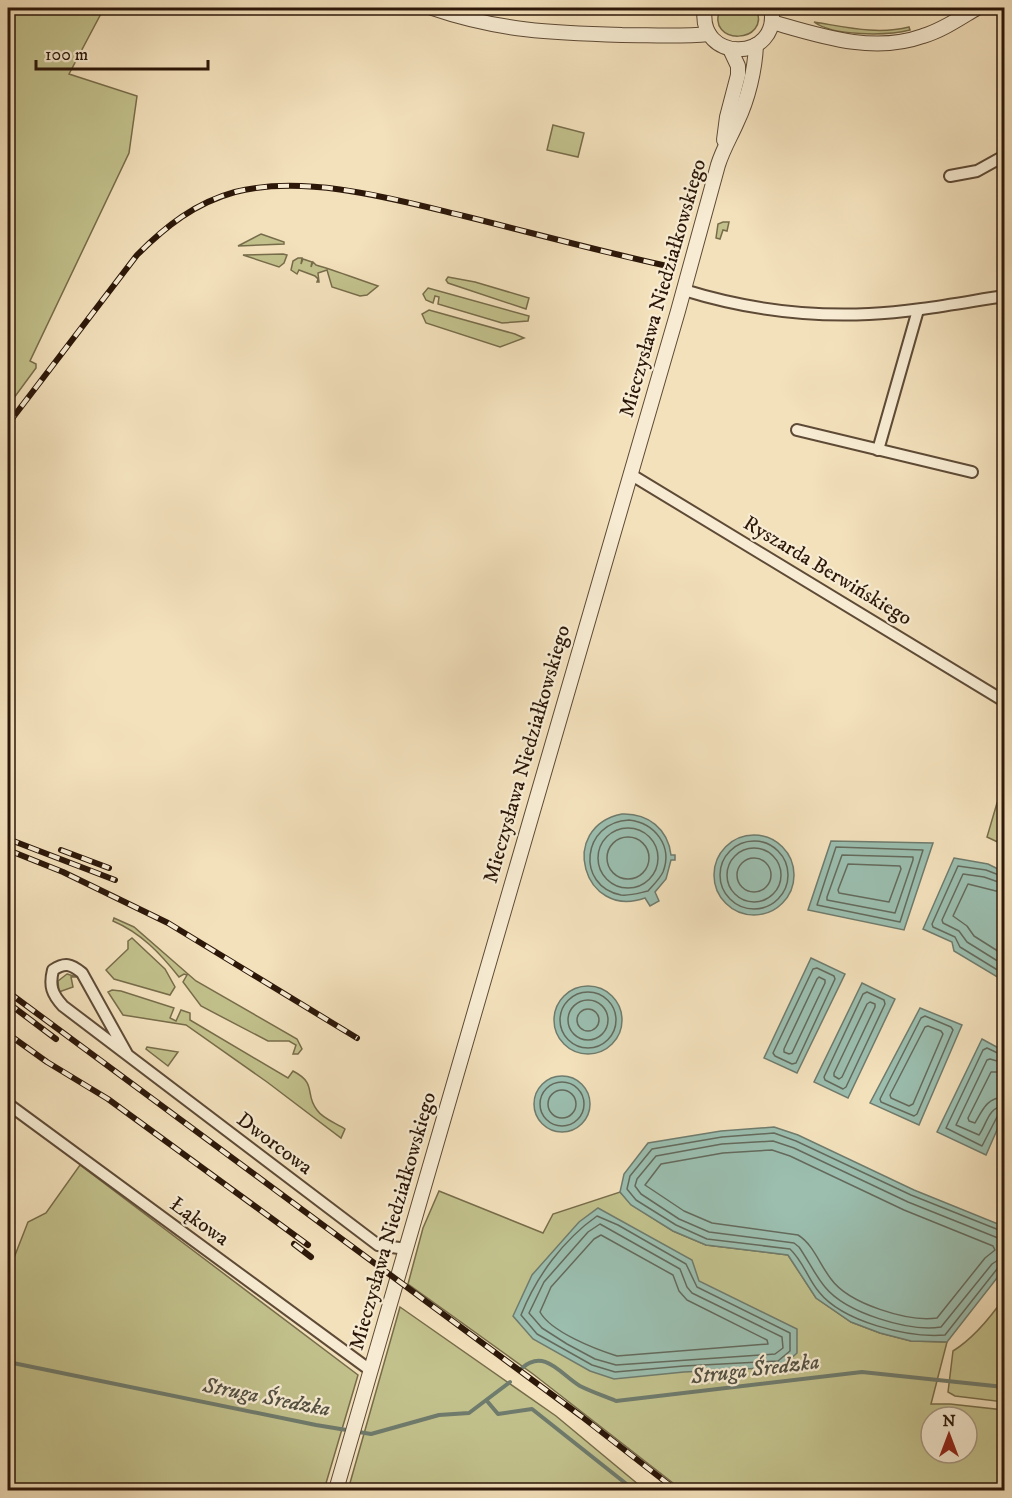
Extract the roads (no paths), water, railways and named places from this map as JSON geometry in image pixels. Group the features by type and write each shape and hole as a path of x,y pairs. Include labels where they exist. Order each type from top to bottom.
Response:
{"street":[{"path":"432,8 494,26 533,32 661,36 709,34"},
{"path":"705,8 704,17 709,34 714,41 730,49 740,50 756,45 766,35 772,22 771,8"},
{"path":"772,22 856,43 898,42 939,30 977,8"},
{"name":"Mieczysława Niedziałkowskiego","path":"723,151 738,121 748,89 756,45"},
{"name":"Mieczysława Niedziałkowskiego","path":"336,1491 723,151 727,117 738,75 738,66 730,49"},
{"path":"950,176 977,171 1005,156"},
{"path":"684,290 741,304 802,313 867,314 918,310 1005,296"},
{"path":"878,450 918,310"},
{"path":"797,430 972,472"},
{"name":"Ryszarda Berwińskiego","path":"630,474 1005,701"},
{"name":"Dworcowa","path":"127,1054 82,973 72,965 62,964 53,970 50,982 53,995 63,1006 378,1245 406,1248"},
{"name":"Łąkowa","path":"8,1104 370,1370"}],"water":[{"path":"622,814 640,816 655,824 666,837 671,855 675,855 675,860 671,860 666,879 655,892 659,901 650,906 645,898 624,901 606,896 593,885 586,869 584,852 589,836 602,822"},
{"path":"754,835 769,838 782,847 791,860 794,875 791,890 782,903 769,912 754,915 739,912 726,903 717,890 714,875 717,860 726,847 739,838"},
{"path":"831,841 933,843 904,930 808,910"},
{"path":"954,858 988,864 1004,872 1004,981 954,951 952,942 923,929"},
{"path":"811,958 845,974 797,1073 764,1058"},
{"path":"862,983 895,999 848,1098 814,1082"},
{"path":"588,986 601,989 612,996 619,1007 622,1020 619,1033 612,1044 601,1051 588,1054 575,1051 564,1044 557,1033 554,1020 557,1007 564,996 575,989"},
{"path":"920,1008 962,1025 919,1125 870,1103"},
{"path":"982,1039 1004,1051 1004,1114 986,1155 937,1132"},
{"path":"562,1076 573,1078 582,1084 588,1093 590,1104 588,1115 582,1124 573,1130 562,1132 551,1130 542,1124 536,1115 534,1104 536,1093 542,1084 551,1078"},
{"path":"774,1127 798,1135 914,1190 1003,1226 1004,1269 947,1342 911,1341 851,1322 816,1298 788,1255 706,1245 673,1231 631,1205 620,1192 624,1174 648,1143 721,1131"},
{"path":"598,1208 692,1260 699,1281 797,1329 797,1353 782,1367 684,1372 614,1379 590,1371 533,1339 513,1316 532,1275 579,1222"}],"waterway":[{"name":"Struga Średzka","path":"8,1362 316,1425 371,1434 439,1415 469,1413 510,1382"},
{"name":"Struga Średzka","path":"522,1368 530,1363 545,1362 580,1386 616,1401 862,1372 1004,1387"},
{"path":"487,1401 498,1414 532,1409 634,1490"}],"railway":[{"path":"8,424 137,255 159,234 194,209 235,192 262,187 291,186 320,187 380,196 672,267"},
{"path":"8,839 115,880"},
{"path":"8,850 63,872 168,923 357,1038"},
{"path":"61,850 109,868"},
{"path":"8,992 581,1416 676,1490"},
{"path":"8,1003 56,1039"},
{"path":"8,1034 47,1062 108,1099 308,1245"},
{"path":"294,1244 311,1257"}]}
